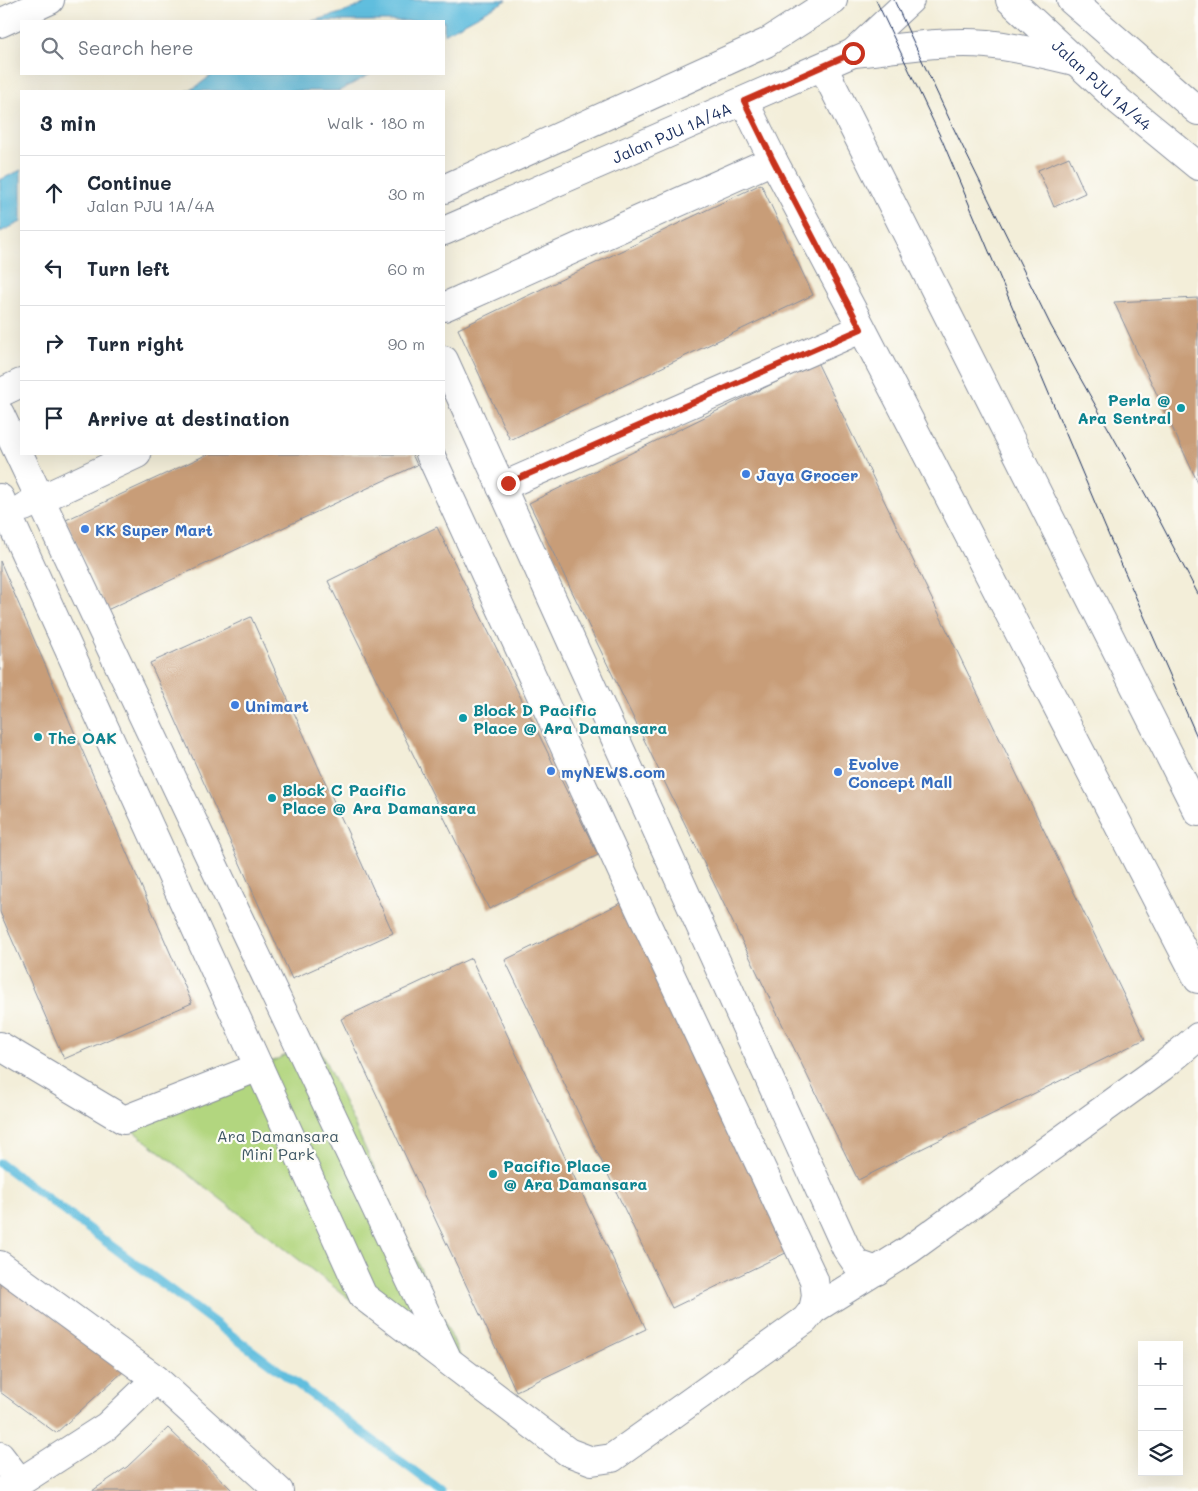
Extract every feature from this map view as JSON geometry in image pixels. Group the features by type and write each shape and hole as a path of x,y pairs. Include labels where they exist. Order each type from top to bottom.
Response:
{"street":[{"path":"0,23 50,0"},
{"path":"445,189 766,43 833,0"},
{"name":"Jalan PJU 1A/4A","path":"445,231 853,53 910,0"},
{"name":"Jalan PJU 1A/44","path":"1010,0 1120,102 1198,166"},
{"path":"1071,0 1198,111"},
{"path":"853,53 939,44 985,44 1030,50 1075,61"},
{"path":"823,67 1198,812"},
{"path":"744,101 1198,979"},
{"path":"445,307 773,160"},
{"path":"501,487 861,329"},
{"path":"445,362 846,1248 857,1264 877,1271"},
{"path":"0,393 20,383"},
{"path":"8,430 448,1360"},
{"path":"135,455 40,500 2,510 363,1296 568,1452 592,1461 612,1458 805,1320 813,1310 909,1250 1146,1078 1198,1037"},
{"path":"430,455 621,869 814,1280 816,1296 813,1310"},
{"path":"0,1046 124,1120 259,1067"},
{"path":"0,1265 156,1379 276,1490"},
{"path":"0,1456 11,1486 107,1426 156,1379"}],"green space":[{"name":"Ara Damansara Mini Park","path":"316,1041 481,1401 129,1128"}],"water":[{"path":"372,0 507,0 445,33 445,20 316,20 345,12"},
{"path":"212,75 369,75 341,90 189,90"},
{"path":"20,170 20,222 0,232 0,180"}],"building":[{"path":"1069,157 1085,193 1054,207 1038,170"},
{"path":"761,184 813,295 510,440 458,329"},
{"name":"Perla @ Ara Sentral","path":"1198,298 1198,483 1114,302"},
{"name":"Evolve Concept Mall","path":"817,362 1145,1039 858,1180 529,503"},
{"path":"206,455 412,455 417,465 107,610 66,520"},
{"name":"Block D Pacific Place @ Ara Damansara","path":"437,527 598,855 489,909 328,581"},
{"name":"The OAK","path":"0,561 192,1003 64,1059 0,912"},
{"name":"Block C Pacific Place @ Ara Damansara","path":"251,617 393,933 292,979 150,663"},
{"name":"Pacific Place @ Ara Damansara","path":"627,900 794,1249 672,1308 505,960"},
{"name":"Pacific Place @ Ara Damansara","path":"471,958 646,1329 516,1391 341,1019"},
{"path":"0,1278 126,1369 56,1433 0,1392"},
{"path":"168,1428 233,1491 92,1491 127,1467"}],"waterway":[{"path":"0,1163 441,1491"}],"tram line":[{"path":"876,0 942,140 1109,536 1198,739"},
{"path":"894,0 953,127 1051,326 1153,508 1198,594"}],"place":[{"name":"Perla @ Ara Sentral","path":"1181,408"},
{"name":"Jaya Grocer","path":"746,474"},
{"name":"KK Super Mart","path":"85,529"},
{"name":"Unimart","path":"235,705"},
{"name":"Block D Pacific Place @ Ara Damansara","path":"463,718"},
{"name":"The OAK","path":"38,737"},
{"name":"myNEWS.com","path":"551,771"},
{"name":"Evolve Concept Mall","path":"838,772"},
{"name":"Block C Pacific Place @ Ara Damansara","path":"272,798"},
{"name":"Pacific Place @ Ara Damansara","path":"493,1174"}],"route":[{"path":"508,483 861,329 744,101 853,53"}]}
